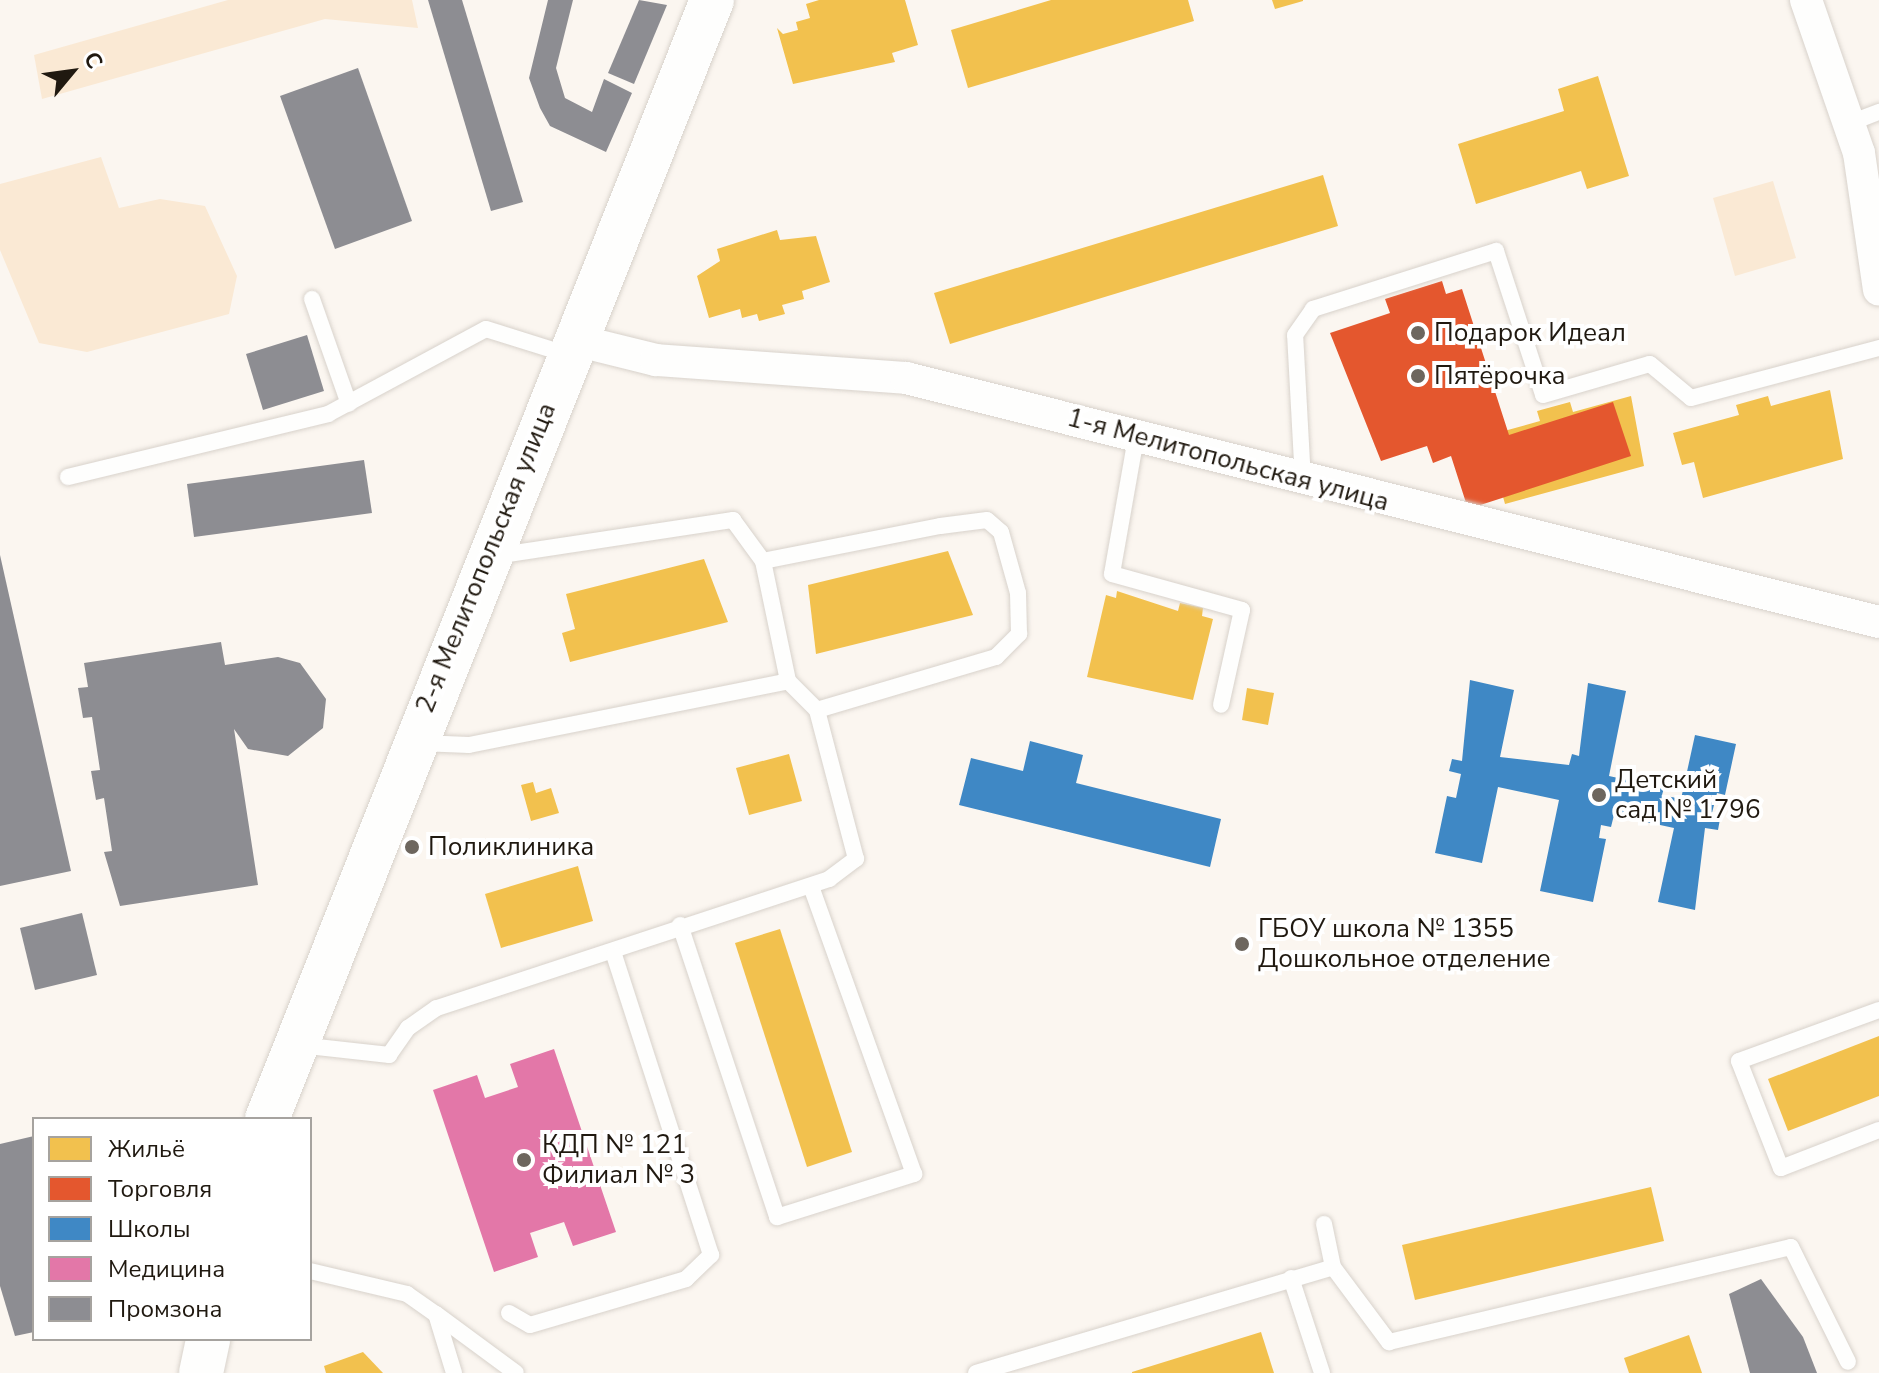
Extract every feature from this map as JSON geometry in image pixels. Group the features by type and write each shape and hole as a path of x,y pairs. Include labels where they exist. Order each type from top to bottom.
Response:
{"street":[{"name":"2-я Мелитопольская улица","path":"268,1117 293,1044 489,557 569,346 712,0"},
{"path":"1806,0 1864,118 1867,189 1879,290"},
{"name":"1-я Мелитопольская улица","path":"569,346 656,360 906,378 1137,432 1303,482 1879,622"},
{"path":"201,1373 208,1341"}],"lane":[{"path":"1303,482 1295,335 1313,309 1496,251 1543,395 1650,364 1691,398 1879,348"},
{"path":"312,299 349,404"},
{"path":"68,477 245,439 349,404 486,329 569,346"},
{"path":"1137,432 1112,574 1242,610 1221,705"},
{"path":"293,1044 389,1055 408,1028 437,1008 614,955 680,925 811,886 856,859 817,710 788,681 763,561 733,520 489,557"},
{"path":"763,561 987,520 1001,532 1018,593 1019,634 996,657 817,710"},
{"path":"413,742 469,745 788,681"},
{"path":"680,925 777,1217 914,1174 811,886"},
{"path":"509,1313 530,1325 686,1279 711,1255 614,955"},
{"path":"1879,1010 1739,1061 1781,1168 1879,1130"},
{"path":"1324,1224 1333,1267 1389,1342 1791,1247 1848,1362"},
{"path":"976,1373 1333,1267"},
{"path":"312,1271 407,1294 516,1373"},
{"path":"1291,1278 1322,1373"},
{"path":"436,1314 454,1373"}],"shaded area":[{"path":"228,0 412,0 418,28 325,19 42,99 34,55"},
{"path":"101,157 119,208 160,199 205,206 237,276 229,314 87,352 39,343 0,250 0,184"},
{"path":"1773,181 1796,258 1735,276 1713,198"}],"building: Жильё":[{"path":"819,0 905,0 918,45 892,53 895,62 793,84 777,28 783,34 798,30 796,22 810,18 806,4"},
{"path":"1051,0 1188,0 1194,21 968,88 951,30"},
{"path":"1272,0 1303,0 1303,1 1275,9"},
{"path":"1598,76 1629,176 1587,189 1581,171 1476,204 1458,144 1564,111 1558,89"},
{"path":"1323,175 1338,226 950,344 934,293"},
{"path":"777,230 780,240 816,236 830,282 802,291 804,299 782,305 785,314 759,321 757,314 742,318 740,309 709,318 697,276 720,261 717,249"},
{"path":"1830,390 1843,459 1703,498 1694,462 1682,465 1673,433 1739,415 1736,405 1768,396 1771,406"},
{"path":"1631,396 1644,466 1505,504 1495,468 1484,472 1475,439 1540,421 1537,411 1570,402 1573,412"},
{"path":"948,551 973,615 816,654 808,585"},
{"path":"704,559 728,622 570,662 562,633 575,629 566,594"},
{"path":"1117,591 1178,611 1180,603 1203,608 1202,616 1213,619 1193,700 1087,677 1106,595 1116,598"},
{"path":"1247,688 1274,693 1268,725 1242,720"},
{"path":"789,754 802,801 749,815 736,768"},
{"path":"533,782 536,793 551,788 559,813 531,821 521,785"},
{"path":"578,866 593,921 501,948 485,894"},
{"path":"780,929 852,1152 807,1167 735,943"},
{"path":"1879,1036 1879,1096 1788,1131 1768,1079"},
{"path":"1651,1187 1664,1241 1415,1300 1402,1245"},
{"path":"1261,1332 1274,1373 1132,1373 1132,1372"},
{"path":"1689,1335 1702,1373 1629,1373 1624,1358"},
{"path":"363,1352 383,1373 326,1373 324,1366"}],"building: Торговля":[{"name":"Пятёрочка","path":"1442,281 1446,294 1462,289 1509,435 1613,402 1631,456 1468,509 1451,456 1433,463 1427,446 1381,461 1330,333 1390,313 1385,299"}],"building: Школы":[{"name":"Детский сад № 1796","path":"1470,680 1514,690 1500,757 1569,765 1572,754 1579,756 1588,683 1626,691 1609,776 1664,788 1662,795 1681,799 1695,735 1736,744 1725,795 1717,793 1711,817 1720,819 1718,830 1705,828 1695,910 1658,902 1674,828 1614,815 1611,827 1601,825 1599,838 1606,839 1593,902 1540,891 1559,800 1498,787 1482,863 1435,853 1447,796 1456,798 1461,774 1449,771 1452,759 1462,761"},
{"path":"1030,741 1083,755 1076,783 1221,819 1210,867 959,805 971,758 1023,771"}],"building: Медицина":[{"name":"КДП № 121 Филиал № 3","path":"554,1049 616,1232 573,1246 564,1222 530,1233 538,1257 494,1272 433,1090 477,1075 485,1098 518,1087 510,1064"}],"building: Промзона":[{"path":"428,0 462,0 523,202 491,211"},
{"path":"548,0 573,0 556,68 565,98 592,112 604,79 632,93 606,152 550,126 540,108 529,78"},
{"path":"639,0 667,5 634,84 608,73"},
{"path":"358,68 412,221 335,249 280,96"},
{"path":"307,335 324,391 263,410 246,354"},
{"path":"364,460 372,513 194,537 187,484"},
{"path":"0,555 71,871 0,886"},
{"path":"221,642 225,665 278,657 300,663 326,699 323,728 288,756 248,749 234,729 258,885 120,906 104,852 112,851 104,798 96,800 91,771 100,770 92,717 83,718 78,688 88,687 84,663"},
{"path":"82,913 97,975 35,990 20,928"},
{"path":"32,1136 32,1332 15,1336 0,1286 0,1144"},
{"path":"1761,1279 1803,1337 1817,1373 1750,1373 1729,1294"}],"place":[{"name":"Подарок Идеал","path":"1418,333"},
{"name":"Пятёрочка","path":"1418,376"},
{"name":"Детский сад № 1796","path":"1599,795"},
{"name":"Поликлиника","path":"412,847"},
{"name":"ГБОУ школа № 1355 Дошкольное отделение","path":"1242,944"},
{"name":"КДП № 121 Филиал № 3","path":"524,1160"}]}
